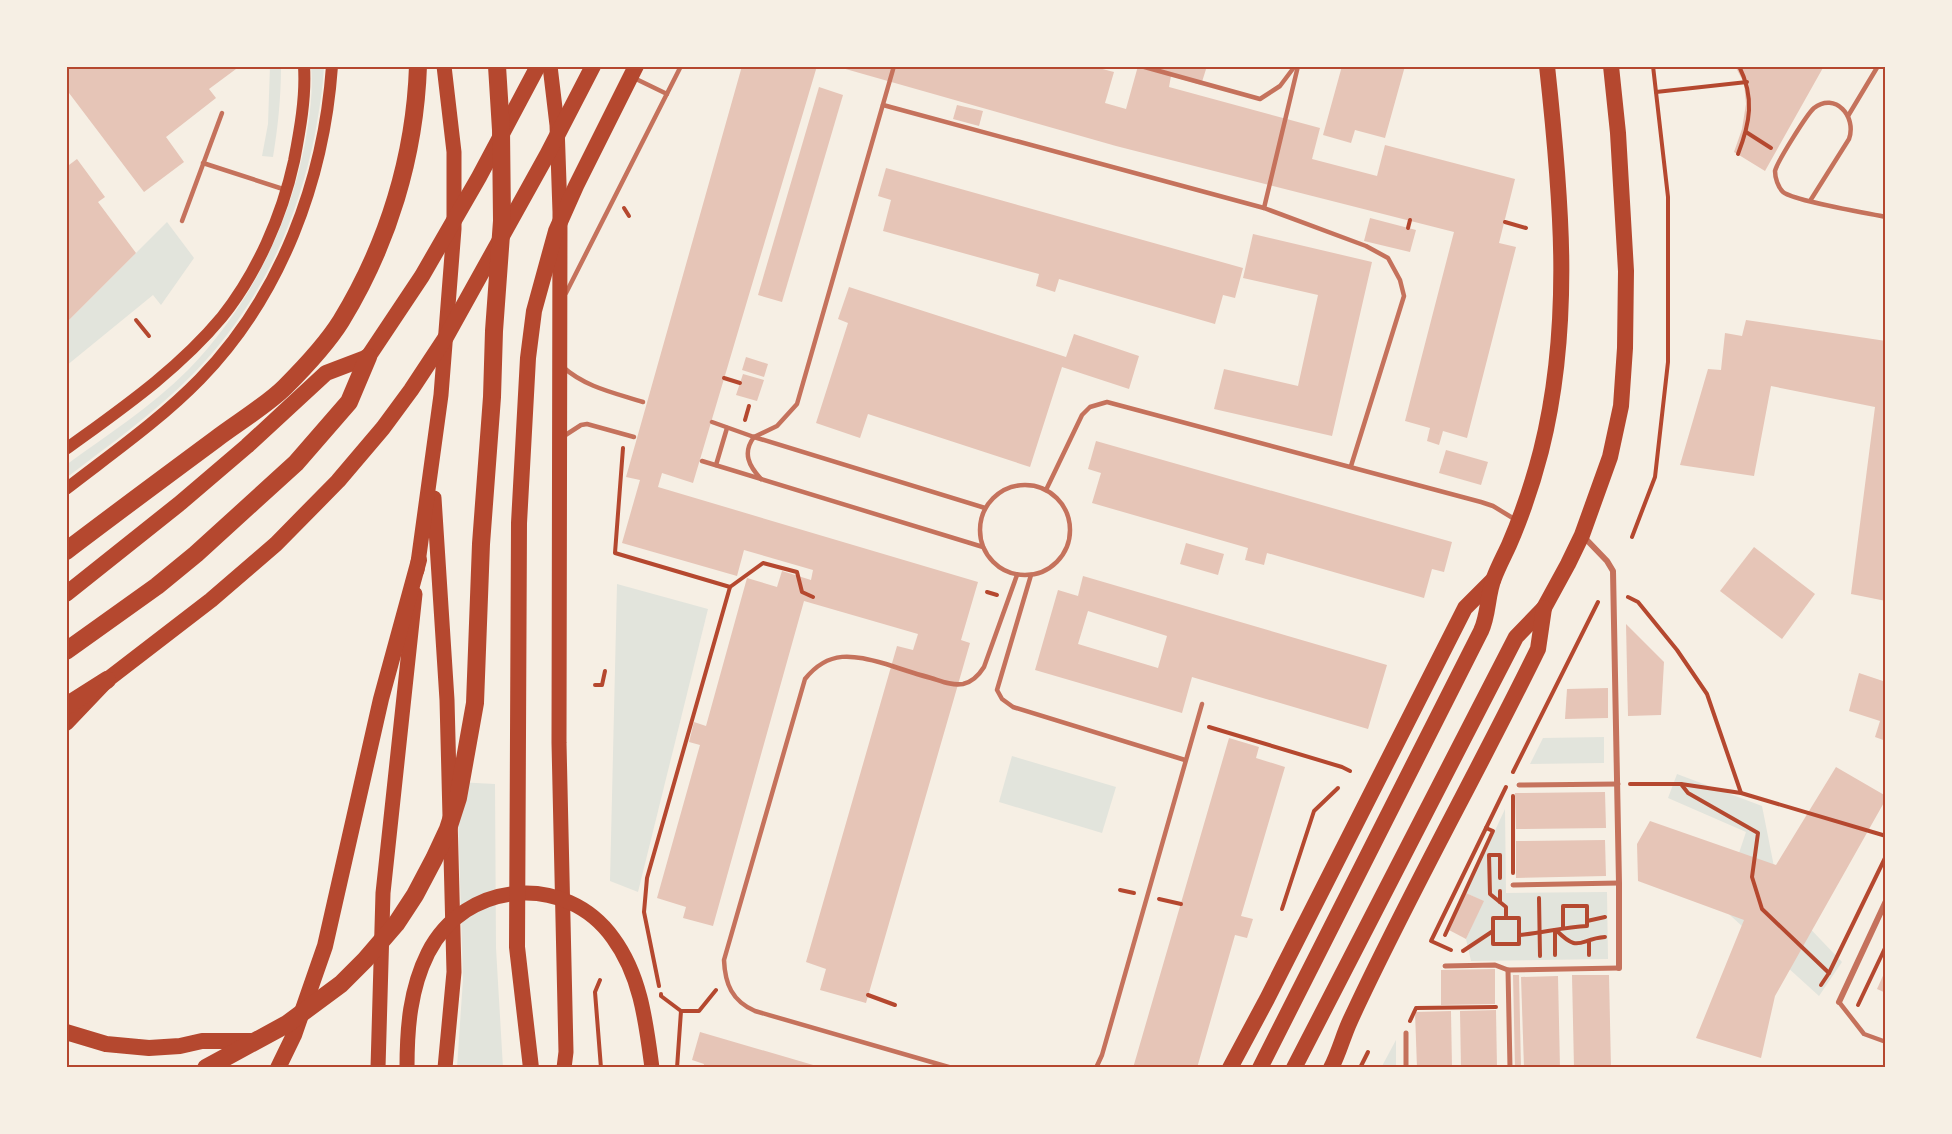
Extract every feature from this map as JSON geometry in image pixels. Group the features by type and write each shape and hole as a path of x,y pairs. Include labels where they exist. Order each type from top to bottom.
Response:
{"highway":[{"path":"66,551 283,389 328,339 340,322 387,228 400,188 413,127 418,66"},
{"path":"206,1068 287,1024 341,984 365,960 396,924 415,895 448,829 458,798 475,703 481,544 502,221 501,130 497,66"},
{"path":"66,651 165,580 227,527 276,482 349,402 368,357 422,276 479,177 538,66"},
{"path":"66,706 107,680 211,600 276,544 338,481 383,428 446,337 547,155 593,66"},
{"path":"1260,1068 1486,620 1492,580 1509,544 1534,476 1554,384 1561,311 1560,224 1547,66"},
{"path":"1294,1068 1516,637 1544,608 1569,564 1610,458 1621,406 1626,271 1618,133 1611,66"},
{"path":"531,1068 517,947 517,866 519,523 525,398 532,327 556,231 631,70"},
{"path":"66,594 225,465 326,373 368,357"},
{"path":"278,1068 294,1035 325,946 381,699 418,560"},
{"path":"1230,1068 1268,999 1465,608 1492,580"},
{"path":"1331,1068 1340,1051 1348,1024 1538,649 1544,608"},
{"path":"66,723 107,680"},
{"path":"66,1032 106,1044 142,1047 172,1046 202,1041 255,1041"}],"main road":[{"path":"66,449 156,382 222,316 240,290 270,233 286,190 303,109 304,66"},
{"path":"66,489 145,428 191,388 221,355 253,312 285,253 308,195 321,139 332,66"},
{"path":"378,1068 383,893 418,560 442,386 454,229 454,152 444,66"},
{"path":"550,66 557,125 561,365 559,743 566,1052 564,1068"},
{"path":"431,465 447,700 454,972 445,1068"},
{"path":"407,1068 408,1030 415,989 421,969 436,938 460,915 475,906 491,898 524,892 541,893 570,902 595,919 614,939 630,967 637,986 645,1019 652,1068"},
{"path":"566,1052 570,1068"}],"street":[{"path":"1445,966 1495,965 1508,970 1619,968 1613,572 1607,561 1582,535"},
{"path":"1519,785 1618,784"},
{"path":"1513,885 1619,883"},
{"path":"1839,1002 1886,901"},
{"path":"1508,970 1510,1068"},
{"path":"1406,1033 1406,1068"}],"lane":[{"path":"560,303 681,66"},
{"path":"763,481 752,470 747,460 747,450 754,437 777,426 797,404 894,66"},
{"path":"1141,66 1260,99 1280,86 1296,66"},
{"path":"1264,208 1296,66"},
{"path":"1848,116 1878,66"},
{"path":"631,70 667,94"},
{"path":"1810,201 1849,139 1852,130 1848,116 1836,105 1825,104 1815,107 1808,114 1775,171 1777,182 1782,191 1792,196 1810,201 1886,217"},
{"path":"883,105 1264,208 1366,246 1388,258 1400,280 1404,296 1351,466"},
{"path":"182,221 222,113"},
{"path":"204,163 286,190"},
{"path":"561,365 573,376 588,384 643,402"},
{"path":"1046,490 1082,415 1090,407 1107,402 1481,502 1493,506 1518,521"},
{"path":"712,422 986,508"},
{"path":"560,440 570,431 587,424 634,438"},
{"path":"716,465 728,428"},
{"path":"702,461 983,547"},
{"path":"1018,485 1046,490 1057,498 1070,523 1070,537 1059,561 1041,573 1031,575 1017,574 1002,569 991,560 983,547 980,534 981,520 986,508 993,498 1004,490 1018,485"},
{"path":"952,1068 754,1011 738,1001 728,987 724,960 805,679 820,664 847,656 867,659 950,684 965,683 980,674 984,667 1017,574"},
{"path":"1031,575 997,690 1002,699 1013,707 1185,760"},
{"path":"1096,1068 1102,1055 1202,704"},
{"path":"1839,1002 1864,1034 1886,1042"}],"path":[{"path":"1632,537 1655,477 1668,362 1668,197 1653,66"},
{"path":"1738,154 1746,132 1750,105 1747,82 1740,66"},
{"path":"1656,92 1747,82"},
{"path":"1746,132 1782,156"},
{"path":"1408,228 1410,220"},
{"path":"1505,222 1526,228"},
{"path":"136,320 149,336"},
{"path":"724,378 740,383"},
{"path":"623,448 615,554 730,587"},
{"path":"726,978 699,1011 681,1011 661,996 644,912 647,878 730,587 763,563 797,572 802,592 813,597"},
{"path":"1514,772 1599,601"},
{"path":"1638,602 1677,650 1707,694 1741,792"},
{"path":"595,685 602,685 605,671"},
{"path":"1196,723 1350,771"},
{"path":"1618,784 1682,784 1741,792 1886,836"},
{"path":"1682,784 1688,793 1758,833 1752,877 1762,909 1829,973"},
{"path":"1513,885 1513,797 1519,785"},
{"path":"1282,909 1314,810 1338,788"},
{"path":"1451,951 1431,941 1497,804"},
{"path":"1445,935 1493,831 1486,828"},
{"path":"1500,886 1500,855 1489,855 1490,894 1506,907 1506,918"},
{"path":"1821,985 1886,856"},
{"path":"1539,885 1540,969"},
{"path":"1519,935 1563,927 1587,926 1587,906 1563,906 1563,927"},
{"path":"1587,921 1619,913"},
{"path":"1493,918 1519,918 1519,944 1493,944 1493,931 1493,918"},
{"path":"1555,929 1567,940 1577,945 1601,937 1619,936"},
{"path":"1555,929 1556,969"},
{"path":"1462,952 1493,931"},
{"path":"1857,1008 1886,946"},
{"path":"600,980 594,992 601,1068"},
{"path":"868,995 895,1005"},
{"path":"1406,1033 1416,1008 1509,1007"},
{"path":"676,1068 681,1011"},
{"path":"1360,1068 1368,1052"}],"shaded area":[{"path":"270,66 281,66 279,112 273,157 262,156 268,124"},
{"path":"311,66 324,66 318,117 307,167 286,232 255,293 237,321 193,374 163,402 66,478 66,465 144,408 188,370 232,317 251,287 281,225 302,159 311,96"},
{"path":"167,222 194,258 161,305 153,295 66,366 66,323"},
{"path":"617,584 708,609 638,892 610,881"},
{"path":"1604,737 1604,763 1530,764 1543,738"},
{"path":"1012,756 1116,787 1102,833 999,802"},
{"path":"1677,774 1762,806 1780,897 1842,962 1819,996 1721,907 1746,832 1668,798"},
{"path":"457,782 495,784 496,948 503,1068 457,1068 463,979"},
{"path":"1505,809 1506,893 1607,892 1608,959 1471,961 1466,939 1483,901 1466,893"},
{"path":"1396,1040 1396,1068 1381,1068"}],"building":[{"path":"66,66 233,66 236,69 209,89 216,98 166,137 184,162 144,192 66,89"},
{"path":"742,66 817,66 693,483 662,473 658,487 978,582 961,640 970,643 866,1003 820,990 826,969 806,962 897,646 913,650 918,634 804,601 713,926 683,918 686,907 657,898 700,745 689,742 694,722 706,726 747,578 777,587 782,571 811,580 813,570 744,550 737,576 622,543 640,480 626,477"},
{"path":"835,66 1091,66 1114,72 1105,103 1126,109 1138,66 1207,66 1201,85 1171,76 1169,87 1320,128 1312,159 1377,176 1385,145 1515,179 1499,243 1516,247 1467,438 1443,431 1439,445 1427,441 1430,428 1405,421 1454,232 1116,146"},
{"path":"1342,66 1405,66 1385,138 1355,130 1351,143 1323,135"},
{"path":"1735,66 1824,66 1765,171 1734,152 1742,129 1746,104 1744,83"},
{"path":"819,87 843,95 782,302 758,295"},
{"path":"957,105 983,111 979,126 953,119"},
{"path":"77,159 105,197 98,202 136,253 66,323 66,160 69,165"},
{"path":"886,168 1243,268 1235,298 1223,295 1215,324 1059,279 1055,292 1036,286 1039,274 883,231 891,200 878,196"},
{"path":"1370,218 1416,230 1410,252 1364,241"},
{"path":"1253,234 1372,262 1332,436 1214,409 1224,369 1298,386 1318,295 1243,278"},
{"path":"849,287 1066,357 1074,334 1139,356 1129,389 1062,367 1030,467 868,414 860,438 816,423 848,323 838,319"},
{"path":"1746,320 1886,341 1886,601 1851,594 1875,407 1771,386 1754,476 1680,465 1708,369 1721,370 1725,333 1742,336"},
{"path":"746,357 768,364 764,377 742,370"},
{"path":"743,374 764,380 757,401 736,395"},
{"path":"1096,441 1452,542 1444,572 1432,569 1424,598 1267,553 1264,565 1245,560 1248,548 1092,503 1101,473 1088,469"},
{"path":"1446,450 1488,462 1481,485 1439,473"},
{"path":"1186,543 1224,554 1218,575 1180,564"},
{"path":"1754,547 1815,594 1782,639 1720,591"},
{"path":"1083,576 1387,665 1368,729 1192,677 1182,713 1035,670 1058,590 1078,596","holes":["1088,611 1167,636 1158,668 1078,644"]},
{"path":"1626,624 1664,662 1661,715 1628,716"},
{"path":"1859,673 1886,682 1886,741 1875,737 1880,721 1849,711"},
{"path":"1608,688 1608,718 1565,719 1567,689"},
{"path":"1229,738 1259,747 1256,758 1285,767 1241,916 1253,919 1247,938 1235,935 1197,1068 1133,1068"},
{"path":"1836,767 1886,796 1886,799 1775,996 1761,1058 1696,1038 1744,920 1638,881 1637,844 1650,821 1776,865"},
{"path":"1605,792 1606,828 1516,829 1515,793"},
{"path":"1605,840 1606,876 1516,878 1516,841"},
{"path":"1466,893 1484,901 1466,939 1449,930"},
{"path":"1495,969 1495,1004 1441,1005 1441,970"},
{"path":"1886,969 1886,993 1877,989"},
{"path":"1513,975 1519,975 1521,1068 1515,1068"},
{"path":"1572,975 1609,975 1611,1068 1574,1068"},
{"path":"1558,976 1560,1068 1524,1068 1521,977"},
{"path":"1496,1010 1497,1068 1461,1068 1460,1011"},
{"path":"1451,1011 1452,1068 1417,1068 1415,1012"},
{"path":"700,1032 820,1067 703,1068 704,1064 692,1060"}]}
